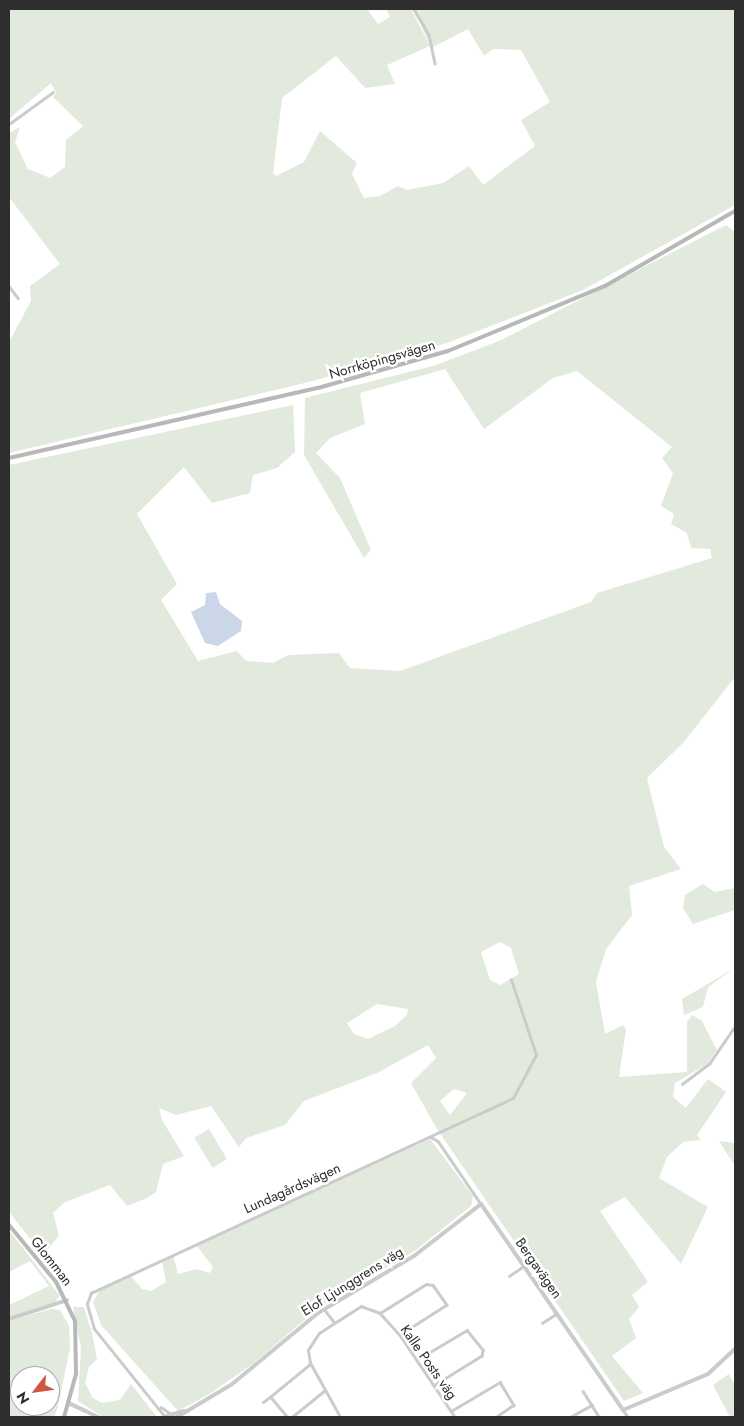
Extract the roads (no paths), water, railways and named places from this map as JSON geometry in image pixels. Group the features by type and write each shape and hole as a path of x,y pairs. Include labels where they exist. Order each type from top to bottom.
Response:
{"main road":[{"name":"Norrköpingsvägen","path":"9,458 318,388 448,352 604,286 735,211"},
{"name":"Glomman","path":"9,1225 67,1300 78,1351 70,1404 63,1417"}],"street":[{"path":"414,9 429,35 435,63"},
{"path":"9,124 53,92"},
{"path":"9,286 18,298"},
{"name":"Lundagårdsvägen","path":"164,1417 159,1406 94,1329 87,1304 94,1289 512,1098 533,1064 536,1055 511,980"},
{"path":"682,1084 709,1064 735,1026"},
{"name":"Bergavägen","path":"429,1137 438,1141 628,1417"},
{"name":"Elof Ljunggrens väg","path":"164,1417 186,1411 231,1385 324,1309 414,1256 481,1204"},
{"path":"509,1276 524,1266"},
{"path":"340,1417 310,1363 310,1342 334,1322 361,1306 380,1313 431,1283 434,1278"},
{"path":"400,1335 447,1306 431,1283"},
{"path":"9,1319 67,1300"},
{"path":"324,1309 334,1322"},
{"name":"Kalle Posts väg","path":"380,1313 418,1359 455,1417"},
{"path":"542,1322 557,1313"},
{"path":"418,1359 467,1330 483,1350 482,1356 435,1385"},
{"path":"623,1410 708,1374 735,1349"},
{"path":"263,1402 310,1363"},
{"path":"451,1411 500,1382 514,1405 497,1417"},
{"path":"292,1417 324,1391"},
{"path":"583,1391 599,1417"},
{"path":"270,1397 288,1417"},
{"path":"70,1404 93,1413 98,1417"},
{"path":"570,1417 592,1405"},
{"name":"Lundagårdsvägen","path":"159,1406 173,1415"}],"water":[{"path":"216,592 220,604 242,621 241,631 218,646 205,643 191,612 205,605 206,593"}]}
